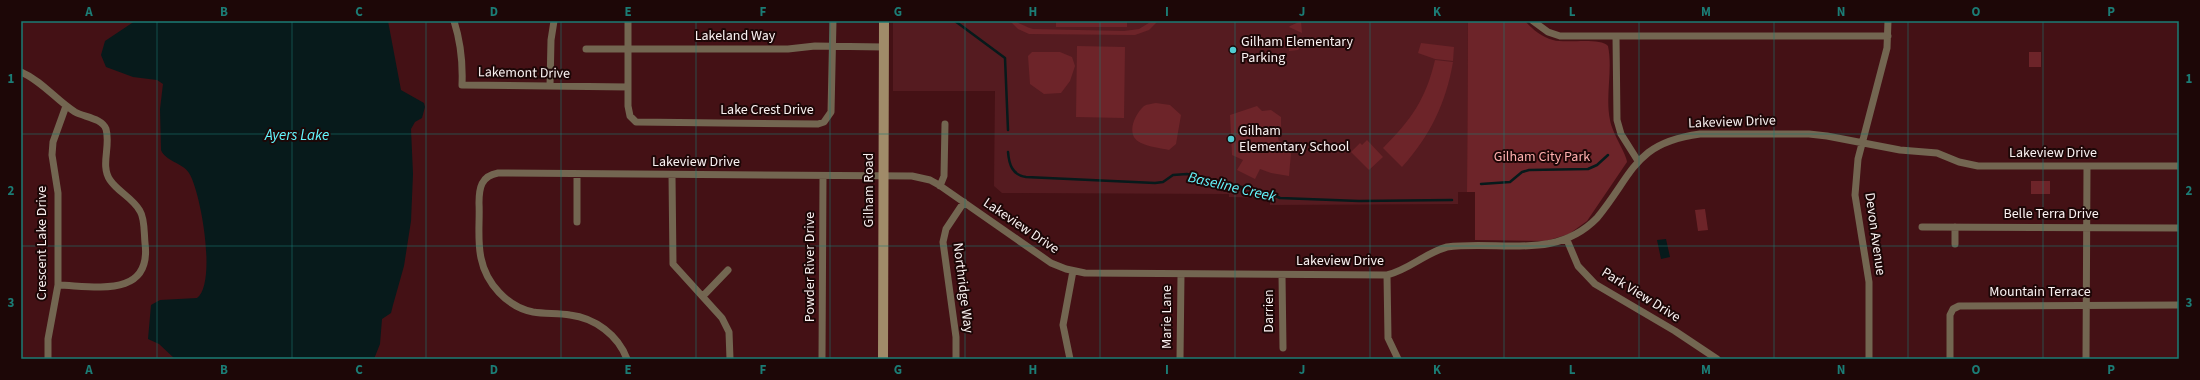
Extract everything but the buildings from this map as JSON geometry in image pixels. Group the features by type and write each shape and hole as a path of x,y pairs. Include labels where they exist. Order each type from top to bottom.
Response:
{"street":[{"name":"Lakemont Drive","path":"454,21 463,59 462,85 628,87"},
{"path":"550,86 550,48 554,21"},
{"path":"628,21 628,87"},
{"name":"Lake Crest Drive","path":"628,87 629,112 632,119 642,124 818,124 824,122 831,112 833,21"},
{"name":"Gilham Road","path":"883,359 884,21"},
{"path":"1533,21 1543,30 1554,35 1888,36"},
{"name":"Devon Avenue","path":"1869,359 1869,282 1855,195 1862,142 1887,48 1888,21"},
{"path":"1616,36 1617,120 1621,134 1638,161"},
{"name":"Lakeland Way","path":"586,49 788,49 833,46 884,47"},
{"path":"21,72 31,77 66,106 77,113 101,123 106,129 107,175 114,185 140,210 147,256 142,273 136,279 127,284 117,286 58,286"},
{"name":"Crescent Lake Drive","path":"48,359 48,339 58,286 58,193 52,154 53,142 66,106"},
{"path":"940,186 944,176 945,124"},
{"name":"Lakeview Drive","path":"627,359 614,338 596,323 577,316 525,310 509,302 490,281 480,256 480,189 484,180 492,174 498,173 883,176 921,178 940,186 1051,263 1072,271 1085,273 1180,275 1387,275 1402,271 1436,251 1447,247 1546,245 1567,240 1590,226 1598,218 1638,161 1661,144 1674,139 1700,134 1809,134 1862,142 1900,150 1936,153 1959,162 1978,166 2179,166"},
{"path":"2086,359 2087,166"},
{"path":"577,174 577,222"},
{"path":"672,175 673,264 683,277 718,313 726,326 730,338 730,359"},
{"name":"Powder River Drive","path":"822,359 823,176"},
{"name":"Northridge Way","path":"956,359 956,337 943,242 946,229 964,202"},
{"name":"Belle Terra Drive","path":"1922,227 2179,228"},
{"path":"1955,227 1955,244"},
{"name":"Park View Drive","path":"1567,240 1578,266 1595,284 1675,331 1717,359"},
{"path":"703,296 728,270"},
{"path":"1070,359 1063,325 1072,271"},
{"name":"Marie Lane","path":"1180,275 1180,359"},
{"name":"Darrien","path":"1282,275 1283,348"},
{"path":"1387,275 1388,338 1398,359"},
{"name":"Mountain Terrace","path":"1950,359 1950,315 1956,307 2179,305"}],"shaded area":[{"name":"Gilham Elementary School","path":"893,21 1468,21 1467,192 1458,192 1458,204 1270,205 1270,198 1229,197 1229,194 1002,193 994,186 995,91 893,91"}],"green space":[{"path":"1010,21 1033,29 1124,31 1139,29 1152,21 1158,21 1149,30 1135,35 1029,34 1018,29"},
{"path":"1056,21 1127,21 1127,27 1056,27"},
{"path":"1301,21 1302,33 1289,27 1290,26"},
{"name":"Gilham City Park","path":"1468,21 1525,21 1538,33 1553,40 1591,41 1604,43 1608,46 1610,64 1608,102 1610,120 1627,162 1587,221 1569,234 1546,241 1475,240 1475,192 1467,192"},
{"path":"1290,36 1298,42 1300,47 1298,50 1289,51"},
{"path":"1421,43 1454,47 1453,61 1435,59 1418,53"},
{"path":"1077,46 1125,47 1124,118 1076,117"},
{"path":"1032,52 1060,52 1072,57 1075,66 1070,81 1061,93 1044,94 1030,84 1028,56"},
{"path":"2029,52 2041,52 2041,67 2029,67"},
{"path":"1435,60 1453,62 1446,91 1429,131 1402,167 1383,148 1402,128 1422,98"},
{"path":"1156,103 1170,105 1181,115 1176,144 1169,150 1141,143 1133,136 1132,131 1134,120 1140,110 1145,105"},
{"path":"1257,106 1262,111 1271,110 1281,117 1281,126 1277,134 1279,141 1288,144 1294,151 1291,153 1289,176 1271,173 1260,169 1255,179 1237,170 1243,160 1232,155 1230,115"},
{"path":"1367,140 1383,157 1369,170 1351,152 1360,143 1362,145"},
{"path":"2031,181 2050,181 2050,194 2031,194"},
{"path":"1705,209 1708,230 1698,231 1695,210"}],"water":[{"name":"Ayers Lake","path":"135,21 388,21 401,90 424,103 425,107 422,118 415,122 411,129 413,174 411,221 404,266 391,313 382,319 380,344 374,359 175,359 159,344 148,339 151,305 160,300 197,298 203,289 206,275 206,257 202,217 194,183 189,173 183,167 166,157 161,150 160,109 163,84 157,80 133,77 106,67 101,55 105,41"},
{"path":"1666,239 1670,257 1661,259 1657,240"}],"waterway":[{"name":"Baseline Creek","path":"955,21 1005,58 1008,130"},
{"name":"Baseline Creek","path":"1008,152 1010,165 1014,171 1017,174 1026,177 1155,183 1163,182 1173,175 1187,174 1271,194 1280,198 1359,201 1452,200"},
{"path":"1481,184 1510,182 1522,172 1529,170 1588,169 1597,165 1608,155"}],"place":[{"name":"Gilham Elementary Parking","path":"1233,50"},
{"name":"Gilham Elementary School","path":"1231,139"}]}
